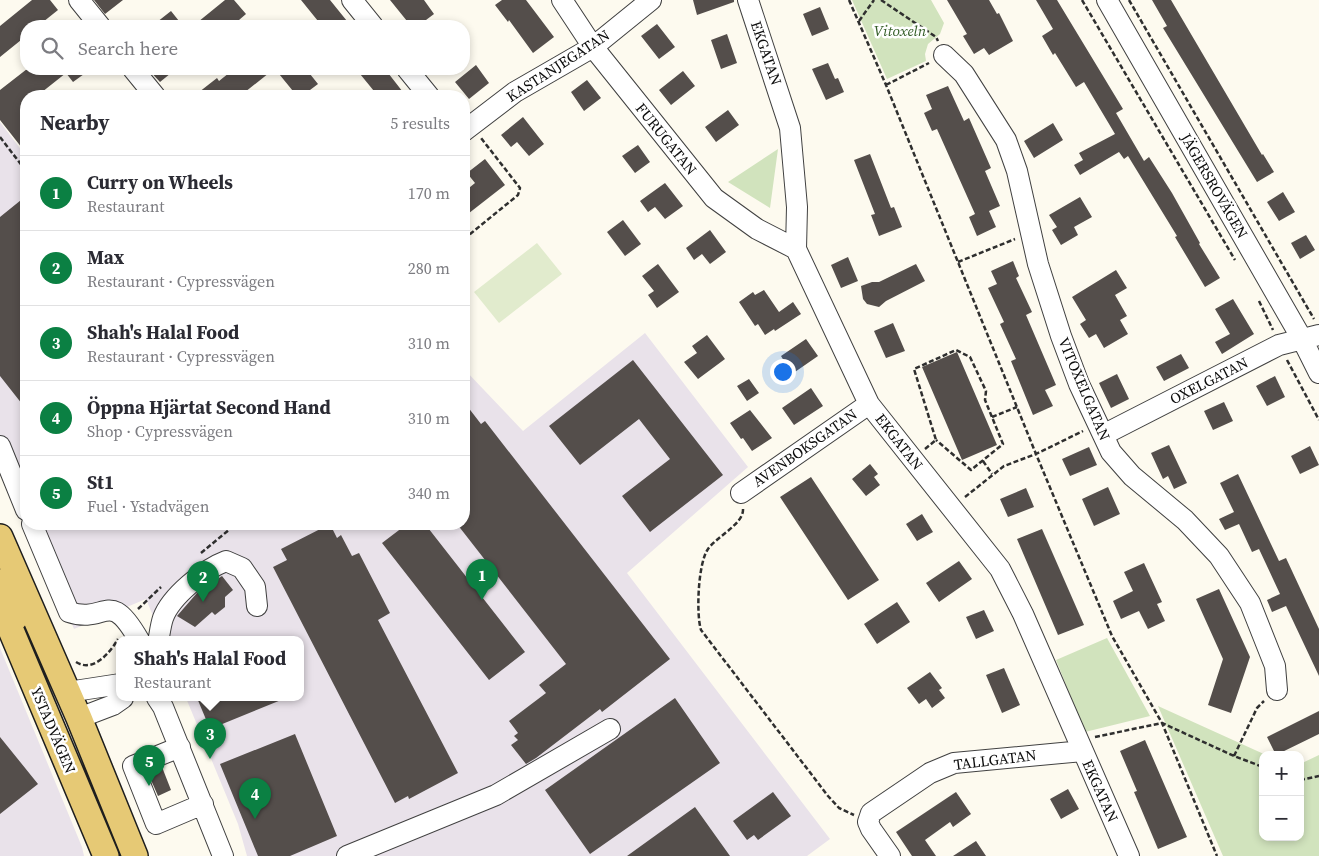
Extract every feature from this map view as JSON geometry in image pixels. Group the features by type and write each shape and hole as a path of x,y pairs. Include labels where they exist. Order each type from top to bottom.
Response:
{"main road":[{"name":"YSTADVÄGEN","path":"0,538 68,692 135,856"},
{"name":"YSTADVÄGEN","path":"0,582 46,691 59,706 79,718"},
{"name":"YSTADVÄGEN","path":"0,604 106,856"}],"street":[{"path":"79,0 95,20"},
{"path":"352,0 368,20"},
{"name":"FURUGATAN","path":"562,0 592,47 714,198 758,229 796,249"},
{"name":"KASTANJEGATAN","path":"470,126 515,92 592,47 651,0"},
{"name":"EKGATAN","path":"748,0 790,128 797,207 796,249 869,404 1000,568 1023,614 1129,856"},
{"name":"JÄGERSROVÄGEN","path":"1107,0 1312,332 1319,373"},
{"name":"VITOXELGATAN","path":"944,56 964,74 1006,140 1017,171 1038,264 1061,336 1079,384 1111,452 1132,476 1185,520 1220,556 1250,603 1275,666 1276,690"},
{"path":"138,75 150,90"},
{"path":"412,75 424,90"},
{"name":"OXELGATAN","path":"1100,430 1279,345 1312,332"},
{"name":"AVENBOKSGATAN","path":"740,493 869,404"},
{"path":"0,446 20,495"},
{"path":"35,530 69,612 80,616 107,610 118,612 128,622 137,636"},
{"path":"159,636 164,616 174,599 213,566 226,562 242,568 255,587 257,606"},
{"path":"68,692 116,685"},
{"path":"79,718 119,701"},
{"path":"159,701 164,708 223,856"},
{"path":"346,856 496,795 610,729"},
{"name":"TALLGATAN","path":"868,822 871,813 930,773 954,763 1081,746"},
{"path":"180,748 133,766 156,824 203,804"},
{"path":"868,822 890,856"}],"path":[{"path":"849,0 886,85 1112,636 1162,723 1217,856"},
{"path":"858,22 874,0"},
{"path":"881,0 936,37 944,56 886,85"},
{"path":"1082,0 1238,266"},
{"path":"1129,0 1312,332"},
{"path":"470,131 520,188 518,195 470,234"},
{"path":"0,137 20,163"},
{"path":"958,262 1031,232"},
{"path":"1257,298 1279,345 1319,420"},
{"path":"956,350 970,356 986,391 985,400 1003,444 971,470 936,440 914,369 956,350"},
{"path":"992,417 1017,407"},
{"path":"952,508 1004,466 1100,430"},
{"path":"912,459 936,440"},
{"path":"982,461 992,474"},
{"path":"740,493 743,514 739,521 712,542 706,552 698,596 698,621 701,630 828,796 839,808 868,822"},
{"path":"120,636 128,622"},
{"path":"72,660 80,665 99,662 116,643"},
{"path":"1234,756 1257,708 1276,690"},
{"path":"1081,746 1162,723 1259,765"},
{"path":"1304,779 1319,776"}],"shaded area":[{"path":"0,122 20,148 20,499 0,450"},
{"path":"645,333 748,467 627,573 830,839 807,856 247,856 238,824 187,701 304,701 304,636 161,636 146,599 74,629 33,530 470,530 470,375 523,431"},
{"path":"0,648 82,847 84,856 0,856"}],"green space":[{"name":"Vitoxeln","path":"852,0 931,0 944,23 940,34 928,44 925,54 926,61 887,79"},
{"path":"778,149 770,208 728,182"},
{"path":"537,243 562,274 499,323 474,292"},
{"path":"1107,638 1150,716 1085,732 1056,660"},
{"path":"1158,706 1259,752 1259,841 1304,841 1304,762 1319,755 1319,856 1223,856"}],"building":[{"path":"32,0 50,0 58,10 46,20 20,20 20,41 0,57 0,26"},
{"path":"94,0 123,0 105,14"},
{"path":"225,0 234,0 246,14 239,20 200,20"},
{"path":"301,0 330,0 346,20 317,20"},
{"path":"390,0 424,0 434,14 426,20 406,20"},
{"path":"502,0 526,0 554,37 533,53 509,20 508,22 495,5"},
{"path":"693,0 734,0 734,2 697,15"},
{"path":"947,0 989,0 997,14 999,13 1013,41 989,55 984,48 974,54 963,36 967,34"},
{"path":"1036,0 1057,0 1123,109 1116,113 1144,161 1149,157 1172,193 1199,244 1220,278 1205,287 1175,237 1177,236 1128,156 1124,159 1119,152 1080,175 1074,165 1083,160 1079,153 1115,134 1084,82 1076,87 1055,53 1053,55 1042,36 1053,29"},
{"path":"1152,0 1171,0 1262,155 1274,172 1257,182 1163,28 1167,26"},
{"path":"820,7 829,29 812,36 803,14"},
{"path":"171,11 178,20 160,20"},
{"path":"657,24 675,47 659,59 641,36"},
{"path":"727,34 737,63 721,69 711,40"},
{"path":"828,63 835,79 838,78 844,92 826,100 812,69"},
{"path":"476,65 489,83 470,98 470,90 462,90 455,82 464,75 470,75 470,70"},
{"path":"683,71 695,86 671,105 659,90"},
{"path":"20,74 63,75 45,90 20,90 20,145 0,120 0,90"},
{"path":"68,75 83,75 73,82"},
{"path":"154,75 169,75 160,82"},
{"path":"226,75 266,75 248,90 202,90 217,78 219,81"},
{"path":"280,75 311,75 318,84 310,90 292,90"},
{"path":"361,75 390,75 401,90 373,90"},
{"path":"587,80 601,98 584,111 571,92"},
{"path":"948,86 964,121 969,118 991,168 985,171 1000,206 989,211 996,227 977,236 969,217 975,214 937,129 932,131 924,113 932,109 926,95"},
{"path":"728,110 739,125 716,142 705,127"},
{"path":"523,117 544,144 529,156 517,142 511,147 501,135"},
{"path":"1053,123 1063,140 1034,158 1024,141"},
{"path":"638,145 650,162 635,173 622,156"},
{"path":"870,154 891,208 894,207 902,227 879,236 871,215 875,214 854,160"},
{"path":"485,159 505,185 470,212 470,187 475,183 470,177 470,171"},
{"path":"665,183 683,206 665,219 655,207 648,212 640,201"},
{"path":"1283,192 1295,212 1279,221 1267,202"},
{"path":"1080,197 1092,217 1074,227 1078,235 1061,245 1052,230 1057,227 1049,215"},
{"path":"20,201 20,401 0,376 0,217"},
{"path":"623,220 641,244 625,256 607,232"},
{"path":"710,230 726,252 710,264 702,254 694,260 686,248"},
{"path":"1306,235 1315,250 1300,259 1291,243"},
{"path":"848,257 858,281 841,288 831,265"},
{"path":"1013,261 1019,276 1016,278 1032,312 1026,315 1056,385 1045,390 1053,406 1033,415 1011,361 1016,359 1000,324 1004,322 988,288 997,284 991,271"},
{"path":"658,264 679,292 657,308 648,295 654,291 642,276"},
{"path":"916,264 925,281 886,301 879,307 867,304 863,299 861,286 872,282 879,282"},
{"path":"1116,270 1127,288 1115,295 1127,316 1120,320 1128,334 1104,348 1096,334 1089,338 1080,324 1086,320 1072,297"},
{"path":"764,290 779,312 793,302 801,314 775,331 774,329 765,335 758,324 755,326 739,302 753,292 755,295"},
{"path":"1233,299 1254,334 1222,354 1215,342 1230,334 1215,309"},
{"path":"893,323 905,351 886,358 874,331"},
{"path":"707,335 725,359 698,379 684,362 697,353 692,346"},
{"path":"806,339 818,356 792,374 781,356"},
{"path":"957,352 997,445 962,460 922,367"},
{"path":"1181,354 1189,368 1164,381 1156,367"},
{"path":"633,360 723,475 650,532 622,496 670,459 639,419 580,465 549,426"},
{"path":"1117,374 1129,399 1111,408 1099,383"},
{"path":"1275,376 1285,397 1267,406 1256,386"},
{"path":"749,379 759,393 747,401 737,386"},
{"path":"811,388 823,406 794,425 782,408"},
{"path":"1224,402 1233,421 1213,430 1204,411"},
{"path":"470,410 481,424 485,421 670,659 602,712 600,709 526,764 511,745 518,740 514,736 518,733 509,721 546,693 539,685 566,664 462,530 470,530"},
{"path":"750,410 772,438 752,451 730,423"},
{"path":"1169,445 1187,483 1174,489 1168,476 1163,479 1151,453"},
{"path":"1310,446 1319,465 1300,474 1291,456"},
{"path":"1089,447 1097,465 1070,476 1062,459"},
{"path":"870,464 878,474 874,477 880,485 866,496 852,479"},
{"path":"1238,474 1279,561 1286,558 1319,629 1319,676 1286,606 1272,612 1267,600 1280,594 1259,549 1252,552 1239,524 1225,530 1219,519 1234,512 1220,483"},
{"path":"811,477 879,580 848,600 780,497"},
{"path":"1108,487 1120,514 1094,526 1082,499"},
{"path":"1026,488 1034,507 1008,517 1000,499"},
{"path":"922,514 933,532 917,541 906,524"},
{"path":"1042,529 1084,625 1058,635 1017,539"},
{"path":"318,530 333,530 337,538 341,535 352,556 359,553 390,613 378,620 458,773 409,799 408,796 395,803 273,567 287,560 281,549"},
{"path":"399,530 430,530 525,652 489,680 382,543"},
{"path":"959,561 972,579 939,602 926,583"},
{"path":"1144,563 1162,602 1157,604 1165,621 1148,629 1139,611 1121,619 1113,601 1133,591 1124,572"},
{"path":"222,576 233,590 225,597 225,607 215,615 212,612 195,627 177,616 197,593"},
{"path":"1219,589 1250,657 1231,713 1208,705 1223,659 1196,599"},
{"path":"897,602 910,622 877,644 864,624"},
{"path":"984,610 994,631 976,639 966,617"},
{"path":"1004,668 1020,705 1002,713 986,675"},
{"path":"930,672 942,688 939,690 945,698 932,708 926,699 919,704 907,688"},
{"path":"675,698 720,763 590,854 545,790"},
{"path":"198,701 279,701 210,729"},
{"path":"1319,711 1319,734 1284,751 1274,751 1267,737"},
{"path":"295,734 337,836 290,856 258,856 220,764"},
{"path":"0,737 38,784 0,814"},
{"path":"1145,740 1187,837 1158,849 1134,792 1137,791 1120,751"},
{"path":"162,767 171,790 158,796 148,773"},
{"path":"1068,789 1079,809 1061,819 1050,799"},
{"path":"773,792 791,816 758,840 754,835 747,840 733,821"},
{"path":"956,792 971,814 953,827 950,822 925,840 936,856 912,856 896,832"},
{"path":"695,807 730,856 627,856"},
{"path":"976,841 986,856 953,856"}],"place":[{"name":"Curry on Wheels","path":"482,600"},
{"name":"Max","path":"203,602"},
{"name":"Shah's Halal Food","path":"210,759"},
{"name":"St1","path":"149,786"},
{"name":"Öppna Hjärtat Second Hand","path":"255,819"}]}
